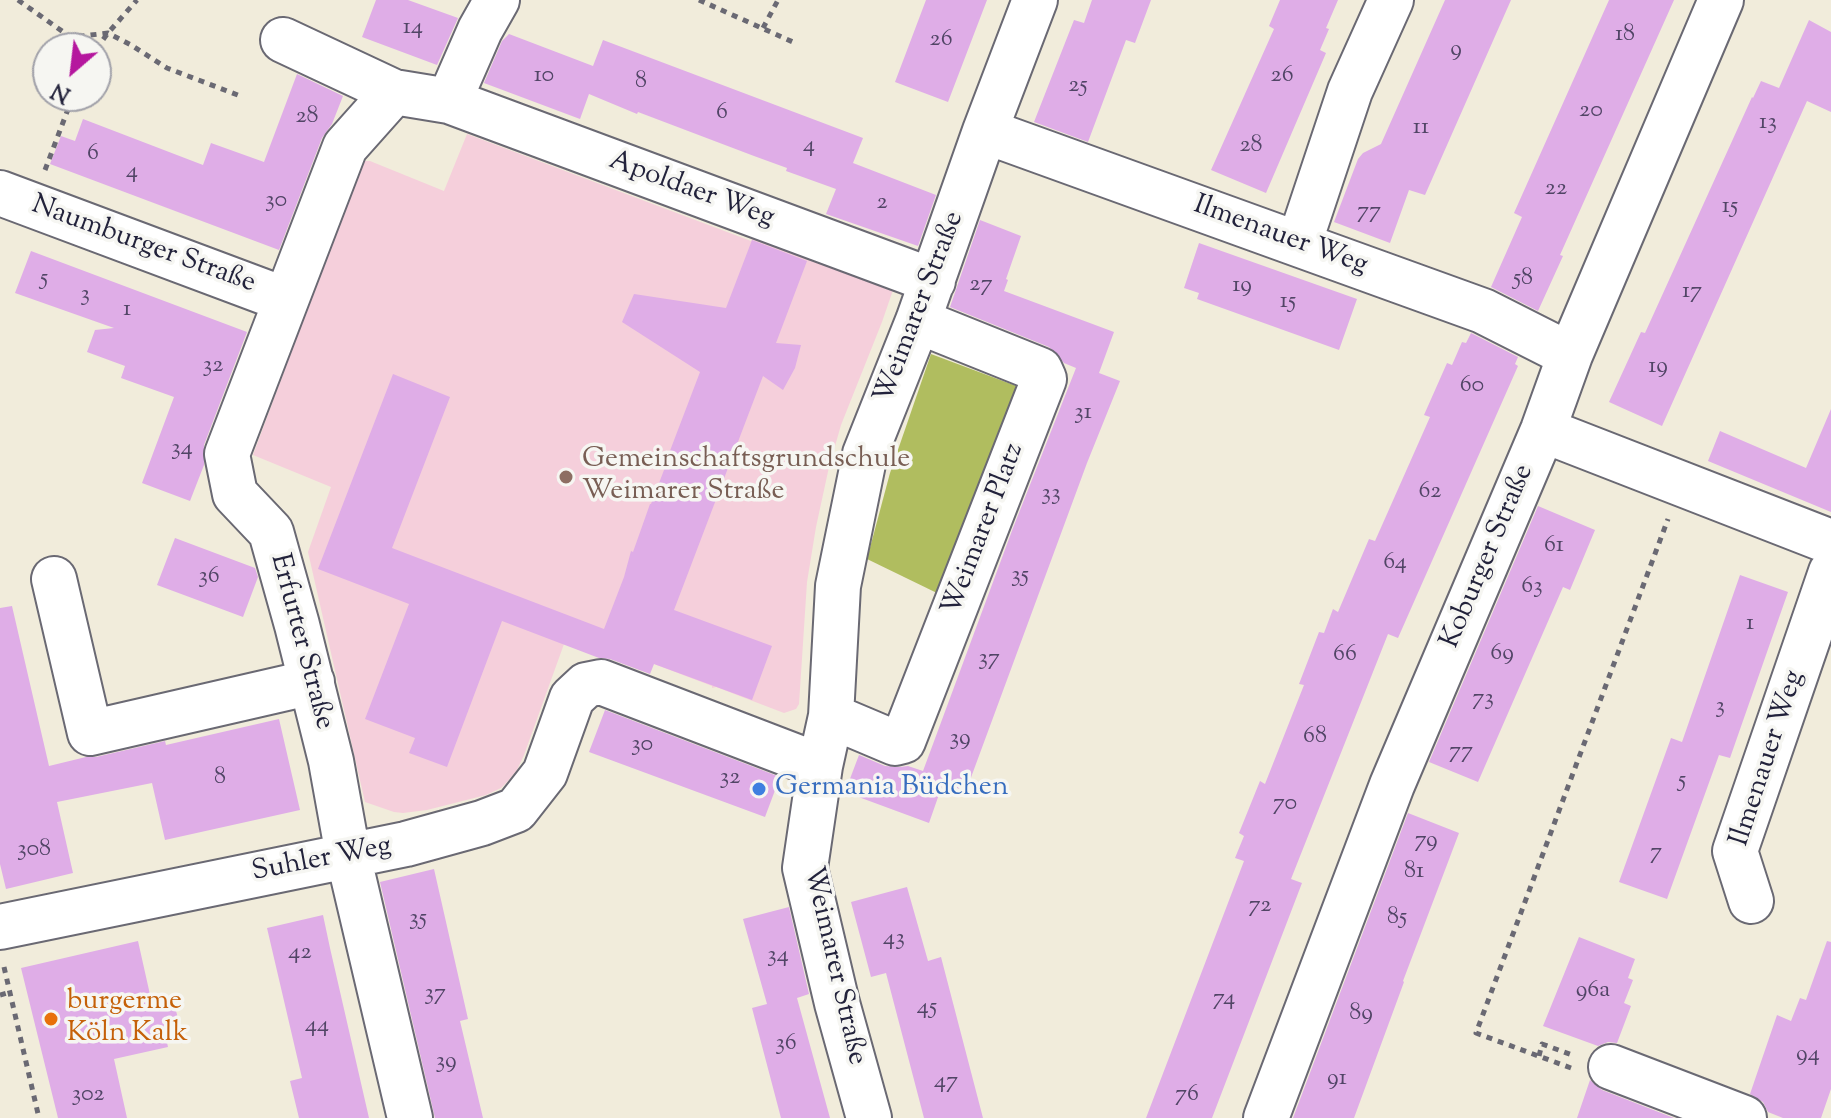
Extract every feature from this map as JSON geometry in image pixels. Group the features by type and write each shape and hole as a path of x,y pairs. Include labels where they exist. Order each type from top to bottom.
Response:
{"street":[{"path":"283,40 394,92 449,101 480,30 497,0"},
{"name":"Weimarer Straße","path":"869,1118 837,1003 805,868 820,766 831,716 838,586 865,454 925,301 1035,0"},
{"path":"1299,244 1350,91 1391,0"},
{"name":"Koburger Straße","path":"1266,1118 1392,785 1721,0"},
{"name":"Erfurter Straße","path":"394,92 345,147 227,454 235,494 271,532 331,761 348,855 410,1118"},
{"name":"Apoldaer Weg","path":"449,101 925,301"},
{"name":"Ilmenauer Weg","path":"985,131 1483,311 1570,355"},
{"name":"Naumburger Straße","path":"16,199 286,300"},
{"name":"Weimarer Platz","path":"831,716 895,743 903,741 1044,379 1040,370 925,301"},
{"path":"1543,430 1831,542"},
{"name":"Ilmenauer Weg","path":"1751,901 1735,851 1831,572"},
{"path":"54,579 90,733 312,682"},
{"name":"Suhler Weg","path":"2,946 348,855 421,840 516,810 545,773 572,698 586,685 601,682 820,766"},
{"path":"1596,1069 1744,1118"}],"path":[{"path":"18,0 63,32"},
{"path":"109,32 137,0"},
{"path":"699,0 793,42"},
{"path":"763,28 778,0"},
{"path":"112,35 167,68 243,97"},
{"path":"16,199 64,112"},
{"path":"1596,1069 1476,1033 1681,484"},
{"path":"2,946 39,1118"},
{"path":"0,995 10,992"}],"shaded area":[{"name":"Gemeinschaftsgrundschule Weimarer Straße","path":"467,134 751,241 753,237 893,290 841,425 829,467 807,582 799,704 796,709 784,713 654,664 564,644 524,755 507,782 486,795 403,813 365,802 308,552 331,487 253,455 362,161 370,161 444,191"}],"green space":[{"path":"931,354 1019,387 939,594 867,559 890,473"}],"building":[{"path":"376,0 408,0 458,18 437,65 362,37"},
{"path":"926,0 987,0 948,102 895,82"},
{"path":"1092,0 1151,0 1135,43 1126,40 1088,142 1034,122 1074,20 1084,23"},
{"path":"1280,0 1338,0 1320,50 1326,53 1266,193 1211,170 1274,29 1269,26"},
{"path":"1445,0 1511,0 1425,195 1409,190 1390,243 1334,222 1358,159 1381,144"},
{"path":"1609,0 1674,0 1538,311 1491,287 1522,217 1514,213"},
{"path":"1809,20 1831,32 1831,112 1807,101 1662,426 1609,402 1641,332 1645,333 1752,97 1761,81 1779,88"},
{"path":"509,34 593,66 603,40 863,138 853,163 936,195 918,246 826,214 836,189 638,112 589,94 580,119 484,83 502,41"},
{"path":"297,74 343,96 332,124 322,138 279,250 50,164 61,136 75,141 83,119 203,165 211,143 264,162"},
{"path":"980,220 1021,236 1004,291 1114,332 1099,373 1120,381 966,791 943,783 929,823 845,792 859,755 885,766 908,766 923,771 1076,368 1064,363 1049,347 950,307"},
{"path":"752,240 807,261 776,343 801,345 795,368 783,390 763,376 674,610 772,646 752,700 654,664 650,674 599,658 502,621 447,767 409,753 415,738 365,719 409,604 318,569 393,374 450,397 392,548 604,629 700,372 622,322 634,294 726,308"},
{"path":"1199,243 1357,299 1339,350 1197,299 1199,293 1184,288"},
{"path":"31,251 247,332 204,445 204,465 190,501 142,483 174,397 121,378 125,366 87,352 95,330 114,328 15,293"},
{"path":"1471,333 1518,357 1515,364 1518,366 1398,638 1388,634 1291,879 1302,883 1212,1118 1146,1118 1244,861 1235,858 1244,836 1239,833 1260,781 1265,784 1304,685 1299,684 1319,632 1324,633 1333,609 1338,612 1369,539 1375,541 1430,417 1424,415 1447,363 1452,365 1462,342 1466,343"},
{"path":"1831,409 1831,512 1708,461 1720,431 1806,468"},
{"path":"1538,506 1595,530 1570,590 1563,587 1478,782 1429,762"},
{"path":"175,538 255,568 258,577 243,617 157,585"},
{"path":"1740,575 1788,592 1730,758 1719,755 1667,899 1619,882 1671,738 1682,742"},
{"path":"12,606 49,766 165,741 166,745 279,719 300,810 165,840 152,783 57,802 73,873 6,889 0,864 0,608"},
{"path":"605,710 780,777 765,817 589,752"},
{"path":"1408,813 1459,833 1354,1118 1293,1118"},
{"path":"434,869 468,1019 460,1021 483,1118 435,1118 380,882"},
{"path":"907,887 928,961 941,957 983,1118 924,1118 886,973 871,977 851,902"},
{"path":"789,907 809,994 797,998 830,1118 781,1118 752,1008 767,1004 743,919"},
{"path":"323,915 369,1118 299,1118 290,1081 302,1078 267,928"},
{"path":"1579,937 1635,959 1628,978 1633,980 1624,1003 1631,1006 1617,1043 1598,1046 1543,1026"},
{"path":"138,941 153,1008 174,1003 182,1034 166,1038 168,1047 114,1059 127,1118 58,1118 21,968"},
{"path":"1827,941 1831,942 1831,1089 1821,1118 1783,1118 1768,1112 1763,1102 1750,1094 1777,1015 1791,1021 1800,998 1806,1000"},
{"path":"1590,1080 1602,1090 1674,1118 1577,1118"}],"place":[{"name":"Gemeinschaftsgrundschule Weimarer Straße","path":"566,477"},
{"name":"Germania Büdchen","path":"759,789"},
{"name":"burgerme Köln Kalk","path":"51,1019"}]}
